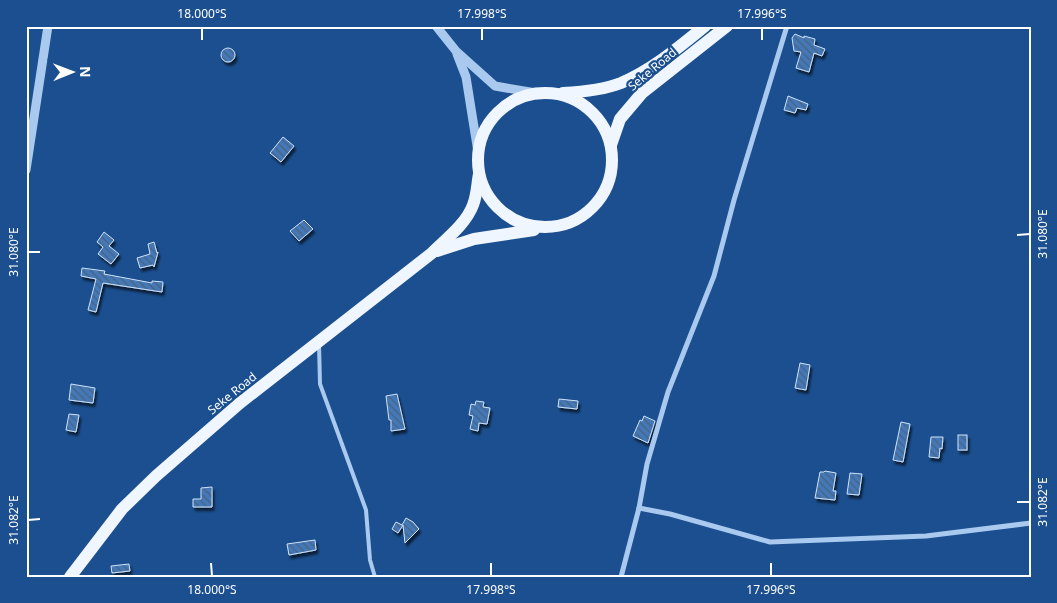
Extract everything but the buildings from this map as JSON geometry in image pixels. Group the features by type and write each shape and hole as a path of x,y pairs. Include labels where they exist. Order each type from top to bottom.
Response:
{"main road":[{"name":"Seke Road","path":"556,93 580,102 600,121 611,145 612,158 610,178 602,197 593,208 583,217 571,223 558,227 544,228 522,224 502,212 491,202 479,174 478,152 481,138 488,124 497,113 515,100 536,93 579,92 619,84 640,74 705,26"},
{"name":"Seke Road","path":"611,145 620,119 642,93 727,26"},
{"path":"432,253 469,212 474,203 479,174"},
{"path":"432,253 474,239 544,228"},
{"name":"Seke Road","path":"70,577 122,509 156,476 240,403 432,253"}],"street":[{"path":"26,170 48,26"},
{"path":"436,26 456,51 495,86 536,93"},
{"path":"621,577 639,508 647,464 668,392 714,276 734,200 788,26"},
{"path":"456,51 466,77 478,152"},
{"path":"639,508 670,514 770,542 926,536 1031,523"}],"lane":[{"path":"319,342 320,384 366,510 370,560 375,577"}]}
